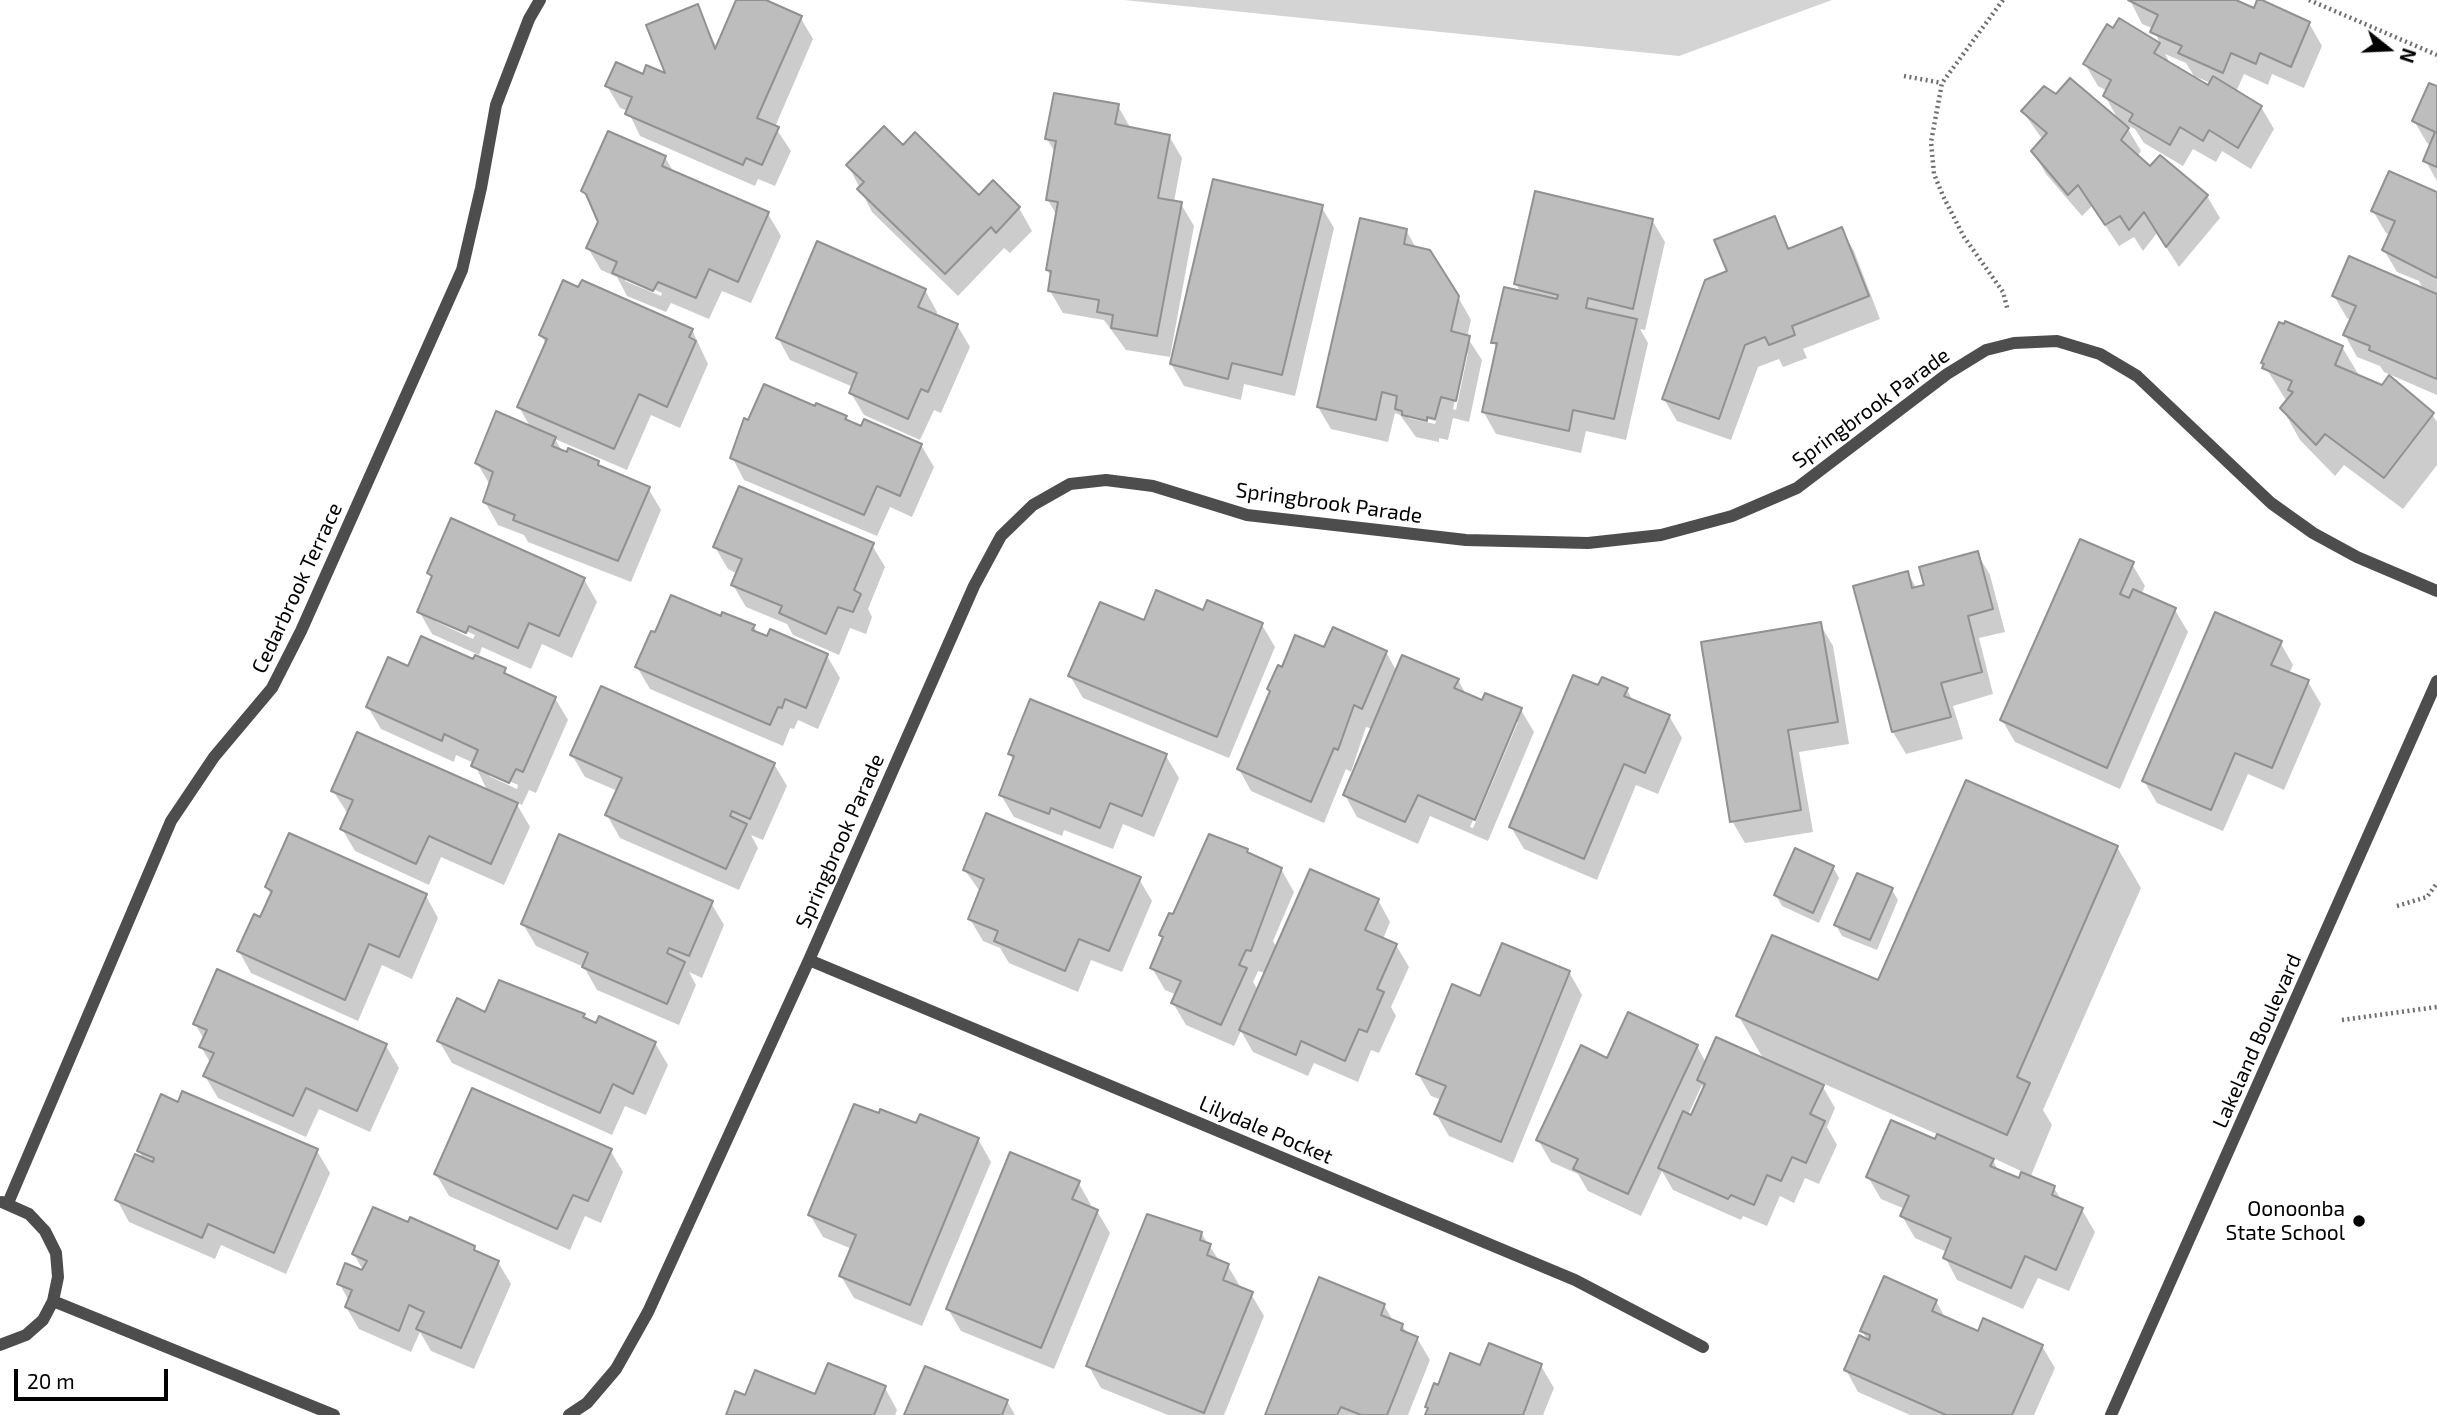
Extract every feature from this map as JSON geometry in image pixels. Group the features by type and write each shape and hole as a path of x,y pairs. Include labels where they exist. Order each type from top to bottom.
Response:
{"street":[{"name":"Cedarbrook Terrace","path":"4,1202 172,821 214,757 272,688 301,631 456,282 481,188 496,105 529,19 540,0"},
{"name":"Springbrook Parade","path":"569,1415 587,1403 616,1369 648,1312 809,960 974,586 1001,536 1033,505 1070,484 1106,480 1153,486 1247,516 1466,540 1588,543 1661,535 1732,516 1797,488 1947,374 1986,350 2014,343 2057,341 2101,354 2137,376 2271,503 2313,533 2357,557 2437,591"},
{"name":"Lakeland Boulevard","path":"2111,1415 2437,681"},
{"name":"Lilydale Pocket","path":"809,960 1575,1280 1703,1347"},
{"path":"0,1345 26,1335 43,1320 53,1301 58,1277 56,1253 46,1231 29,1214 4,1202"},
{"path":"53,1301 334,1415"}],"path":[{"path":"2003,0 1942,83 1931,142 1934,174 1964,237 2003,292 2014,343"},
{"path":"2309,0 2437,55"},
{"path":"1905,76 1942,83"},
{"path":"2397,906 2427,897 2437,883"},
{"path":"2342,1020 2437,1007"}],"shaded area":[{"path":"1124,0 1832,0 1679,56"}],"building":[{"path":"736,0 766,0 802,16 757,118 779,127 762,165 746,158 743,165 625,114 632,97 605,86 616,62 643,74 646,65 665,73 646,25 698,4 715,49"},
{"path":"2128,0 2236,0 2254,8 2257,0 2262,0 2310,22 2291,67 2260,53 2256,64 2231,53 2223,73 2178,53 2182,46 2150,32 2158,15"},
{"path":"2119,18 2160,43 2154,53 2208,85 2213,76 2262,106 2238,148 2209,130 2203,141 2180,127 2170,145 2129,121 2133,114 2103,96 2111,80 2083,64 2107,24 2113,28"},
{"path":"2070,78 2129,128 2121,140 2150,166 2160,155 2208,195 2166,247 2144,212 2129,230 2120,216 2105,225 2078,185 2068,195 2031,151 2047,133 2021,111 2044,86 2056,94"},
{"path":"2429,83 2437,86 2437,167 2423,161 2435,132 2412,121"},
{"path":"1054,93 1119,104 1115,124 1170,135 1158,198 1182,202 1157,336 1111,328 1113,315 1097,312 1099,300 1048,291 1051,271 1046,270 1058,202 1046,200 1056,141 1045,139"},
{"path":"884,126 903,145 915,132 979,195 993,180 1020,207 996,233 991,227 945,274 857,189 864,182 846,165"},
{"path":"608,131 666,156 662,166 769,212 738,282 709,269 696,298 658,282 653,291 612,273 617,262 586,248 598,222 586,194 581,191"},
{"path":"2389,171 2437,192 2437,278 2382,250 2395,221 2371,211"},
{"path":"1213,179 1323,205 1282,375 1232,363 1228,379 1170,364"},
{"path":"1535,191 1653,219 1633,309 1588,298 1586,308 1637,319 1614,419 1573,410 1569,431 1482,412 1497,343 1491,343 1504,287 1557,299 1558,295 1514,284"},
{"path":"1775,216 1788,249 1842,227 1869,296 1792,326 1795,335 1769,345 1765,337 1745,345 1719,419 1662,399 1705,280 1727,271 1714,240"},
{"path":"1360,218 1407,229 1404,244 1430,250 1459,296 1451,331 1470,336 1456,401 1441,397 1435,419 1427,417 1427,421 1402,415 1402,411 1395,409 1397,396 1382,392 1376,420 1317,407"},
{"path":"817,241 926,289 918,307 958,324 928,392 921,389 908,419 849,393 857,373 776,338"},
{"path":"2349,256 2437,294 2437,379 2369,350 2370,346 2343,335 2356,306 2332,296"},
{"path":"563,280 578,287 582,280 693,329 689,337 696,341 667,407 639,394 614,449 517,407 547,339 539,335"},
{"path":"2285,321 2343,346 2335,365 2382,385 2389,375 2434,413 2384,478 2325,434 2316,445 2280,408 2293,392 2288,390 2292,381 2262,368 2264,364 2261,363 2279,322 2284,324"},
{"path":"764,384 815,406 816,403 847,416 845,419 861,426 864,419 922,444 900,496 877,486 864,515 730,458 744,418 748,420"},
{"path":"496,411 556,437 552,446 567,452 568,448 599,461 598,465 650,487 618,561 513,520 515,515 483,502 493,472 475,463"},
{"path":"739,486 874,543 854,590 861,594 853,612 838,607 826,634 779,613 782,606 731,585 742,559 713,547"},
{"path":"451,518 585,578 559,636 529,623 518,648 469,626 466,633 417,612 432,576 427,573"},
{"path":"2080,539 2134,562 2120,594 2129,598 2133,589 2176,608 2107,768 2000,720"},
{"path":"1978,551 1993,609 1968,616 1982,672 1941,683 1951,717 1892,732 1853,586 1908,571 1912,588 1924,585 1919,567"},
{"path":"1156,590 1203,610 1207,600 1263,623 1217,737 1068,676 1100,602 1144,620"},
{"path":"671,595 721,616 722,612 755,625 752,630 767,636 770,629 828,654 806,708 785,699 770,725 635,667 651,631 655,632"},
{"path":"2215,612 2282,641 2271,665 2309,680 2272,768 2235,753 2211,810 2142,781"},
{"path":"1821,622 1838,722 1788,730 1801,810 1730,822 1701,642"},
{"path":"1333,627 1387,651 1362,709 1354,705 1338,750 1334,748 1311,802 1237,769 1270,691 1267,689 1278,665 1282,667 1295,635 1324,647"},
{"path":"421,636 473,659 475,655 506,668 504,673 556,697 523,772 516,769 509,783 471,766 478,750 444,734 442,741 366,707 388,657 408,666"},
{"path":"1402,655 1459,679 1454,688 1482,700 1485,693 1522,708 1475,820 1418,795 1405,822 1343,795"},
{"path":"1573,675 1598,685 1602,677 1628,688 1624,696 1670,715 1645,773 1624,764 1584,859 1509,827"},
{"path":"601,686 775,763 750,819 732,811 730,816 747,824 726,869 605,815 622,778 570,755"},
{"path":"1030,699 1167,754 1142,816 1110,803 1100,828 1051,808 1049,814 999,795 1014,756 1008,754"},
{"path":"357,732 518,803 491,864 429,836 416,864 340,829 353,800 331,791"},
{"path":"1966,780 2118,846 2017,1077 2030,1083 2007,1135 1736,1016 1772,935 1878,980"},
{"path":"986,813 1141,877 1109,951 1079,939 1065,971 994,941 998,931 968,919 984,879 963,870"},
{"path":"289,833 427,894 399,957 369,944 345,1000 237,951 254,914 260,917 272,891 265,887"},
{"path":"559,834 713,901 689,956 669,948 667,953 685,962 667,1004 582,967 588,953 521,924"},
{"path":"1209,834 1248,849 1247,852 1282,868 1251,951 1246,950 1239,965 1247,968 1221,1025 1171,1003 1181,981 1150,968 1163,937 1159,935 1169,913 1173,914"},
{"path":"1795,848 1834,866 1813,913 1774,895"},
{"path":"1310,869 1379,899 1365,930 1397,944 1377,989 1384,992 1367,1032 1359,1029 1345,1061 1301,1041 1296,1055 1239,1030"},
{"path":"1857,873 1893,888 1870,940 1834,925"},
{"path":"1502,943 1570,971 1501,1142 1434,1114 1446,1086 1416,1074 1452,984 1480,996"},
{"path":"217,969 387,1044 357,1111 306,1088 293,1116 203,1076 214,1053 199,1047 207,1030 193,1024"},
{"path":"499,980 585,1014 583,1017 596,1023 599,1016 656,1042 633,1094 613,1084 600,1113 437,1041 457,998 485,1012"},
{"path":"1628,1012 1698,1045 1628,1194 1573,1169 1578,1159 1536,1140 1581,1045 1607,1058"},
{"path":"1716,1037 1824,1085 1810,1114 1825,1121 1806,1163 1792,1157 1781,1181 1767,1175 1754,1205 1731,1195 1728,1199 1658,1168 1683,1111 1691,1115 1705,1084 1697,1080"},
{"path":"472,1088 612,1149 588,1201 573,1195 557,1229 434,1174"},
{"path":"182,1091 318,1149 274,1253 208,1224 202,1238 115,1200 135,1154 153,1162 154,1158 137,1151 161,1094 178,1102"},
{"path":"854,1104 879,1113 880,1109 916,1123 920,1114 979,1138 910,1305 839,1276 856,1235 808,1215"},
{"path":"1891,1120 1935,1139 1937,1134 1994,1159 1990,1166 2019,1178 2021,1172 2055,1186 2052,1195 2083,1208 2056,1270 2025,1256 2011,1288 1943,1258 1951,1238 1900,1216 1909,1196 1866,1177"},
{"path":"1010,1152 1080,1181 1072,1199 1098,1210 1041,1348 946,1309"},
{"path":"373,1207 408,1222 410,1217 475,1246 474,1250 499,1261 461,1348 416,1329 424,1312 409,1305 399,1331 345,1307 352,1290 337,1284 345,1263 362,1270 367,1261 352,1254"},
{"path":"1147,1214 1202,1232 1200,1240 1211,1244 1207,1255 1229,1264 1223,1280 1253,1292 1204,1413 1086,1366"},
{"path":"1884,1276 1937,1300 1932,1311 1978,1331 1983,1318 2043,1345 2012,1415 1946,1415 1844,1370 1859,1335 1869,1340 1870,1335 1860,1331"},
{"path":"1319,1277 1385,1304 1381,1315 1403,1324 1401,1330 1418,1337 1387,1415 1361,1415 1341,1407 1337,1415 1265,1415"},
{"path":"1489,1343 1542,1364 1523,1415 1425,1415 1428,1408 1425,1407 1434,1383 1438,1385 1450,1353 1480,1365"},
{"path":"828,1363 886,1386 874,1415 726,1415 735,1391 745,1395 755,1370 815,1394"},
{"path":"925,1366 1008,1400 1002,1415 904,1415"}],"place":[{"name":"Oonoonba State School","path":"2359,1221"}]}
